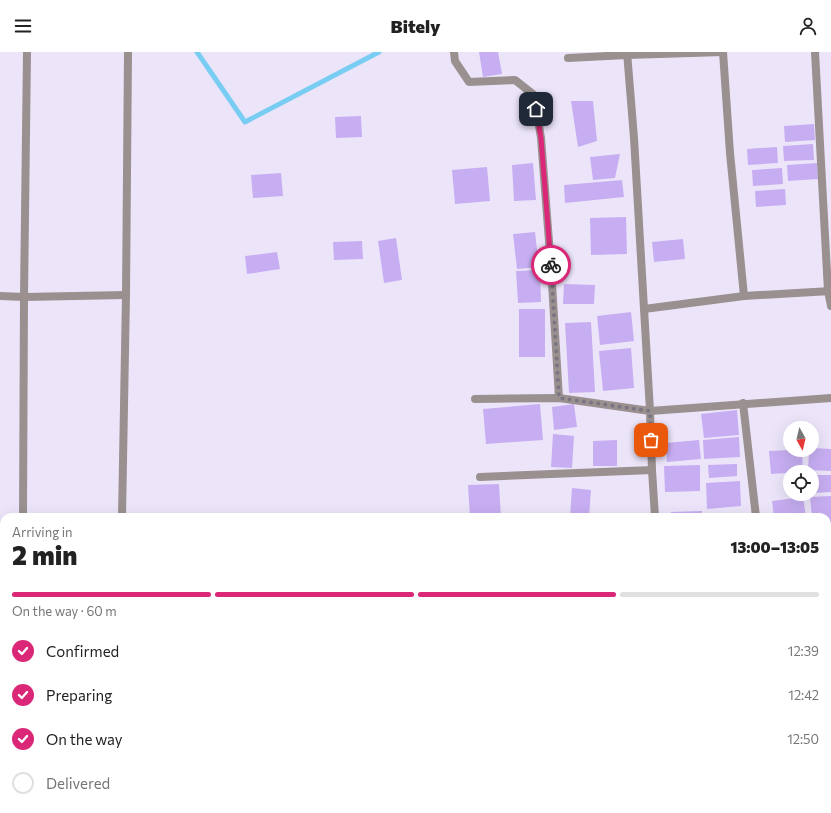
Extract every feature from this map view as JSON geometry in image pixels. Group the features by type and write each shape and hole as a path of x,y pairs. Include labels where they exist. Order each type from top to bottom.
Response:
{"street":[{"path":"23,513 27,52"},
{"path":"122,513 128,52"},
{"path":"454,52 455,61 469,82 514,80 534,95 541,138 559,398"},
{"path":"568,58 627,53 723,52 730,153 744,296"},
{"path":"814,52 831,306"},
{"path":"627,53 634,138 655,513"},
{"path":"644,309 744,296 830,291"},
{"path":"0,296 126,295"},
{"path":"475,399 559,398 650,411 743,403 831,398"},
{"path":"743,403 756,513"},
{"path":"480,477 652,470"}],"building":[{"path":"479,52 498,52 502,74 483,77"},
{"path":"571,101 593,101 597,141 578,147"},
{"path":"361,116 362,137 336,138 335,117"},
{"path":"814,124 815,140 785,142 784,126"},
{"path":"813,144 814,160 784,161 783,146"},
{"path":"777,147 778,163 748,165 747,149"},
{"path":"620,154 615,178 593,180 590,157"},
{"path":"533,163 536,200 514,201 512,165"},
{"path":"817,163 818,179 788,181 787,165"},
{"path":"487,167 490,201 455,204 452,170"},
{"path":"782,168 783,184 753,186 752,170"},
{"path":"281,173 283,196 253,198 251,175"},
{"path":"622,180 624,197 565,203 564,185"},
{"path":"785,189 786,205 756,207 755,191"},
{"path":"626,217 627,254 591,255 590,218"},
{"path":"535,232 539,267 517,269 513,234"},
{"path":"396,238 402,280 384,283 378,241"},
{"path":"683,239 685,259 654,262 652,242"},
{"path":"362,241 363,259 334,260 333,242"},
{"path":"277,252 280,269 247,274 245,256"},
{"path":"540,270 541,302 518,303 516,271"},
{"path":"564,284 595,285 594,304 563,304"},
{"path":"519,309 545,309 545,357 519,357"},
{"path":"631,312 634,341 600,345 597,316"},
{"path":"591,322 595,392 569,393 565,323"},
{"path":"631,348 634,388 603,391 599,351"},
{"path":"540,404 543,440 486,444 483,409"},
{"path":"574,404 577,427 554,430 552,407"},
{"path":"737,410 739,435 704,438 701,414"},
{"path":"553,434 574,436 572,468 551,467"},
{"path":"739,437 740,457 704,459 703,440"},
{"path":"617,440 617,466 593,466 593,441"},
{"path":"699,440 701,459 667,462 666,443"},
{"path":"819,448 831,449 831,471 819,470 819,465 808,465 809,457 819,457"},
{"path":"783,450 783,457 802,457 803,465 783,465 783,473 771,474 769,451"},
{"path":"737,464 737,476 709,478 708,465"},
{"path":"700,465 700,491 665,492 664,466"},
{"path":"819,475 831,475 831,492 819,493"},
{"path":"740,481 741,506 707,509 706,483"},
{"path":"499,484 501,513 470,513 468,485"},
{"path":"572,488 591,490 589,513 570,513"},
{"path":"831,496 831,513 812,513 810,501 819,501 819,497"},
{"path":"783,500 783,501 804,501 805,513 774,513 772,501"},
{"path":"702,511 702,513 671,513"}],"waterway":[{"path":"197,52 245,122 379,52"}],"way so far":[{"path":"551,265 559,398 650,411 651,440"}],"route":[{"path":"536,109 541,138 551,265"}]}
